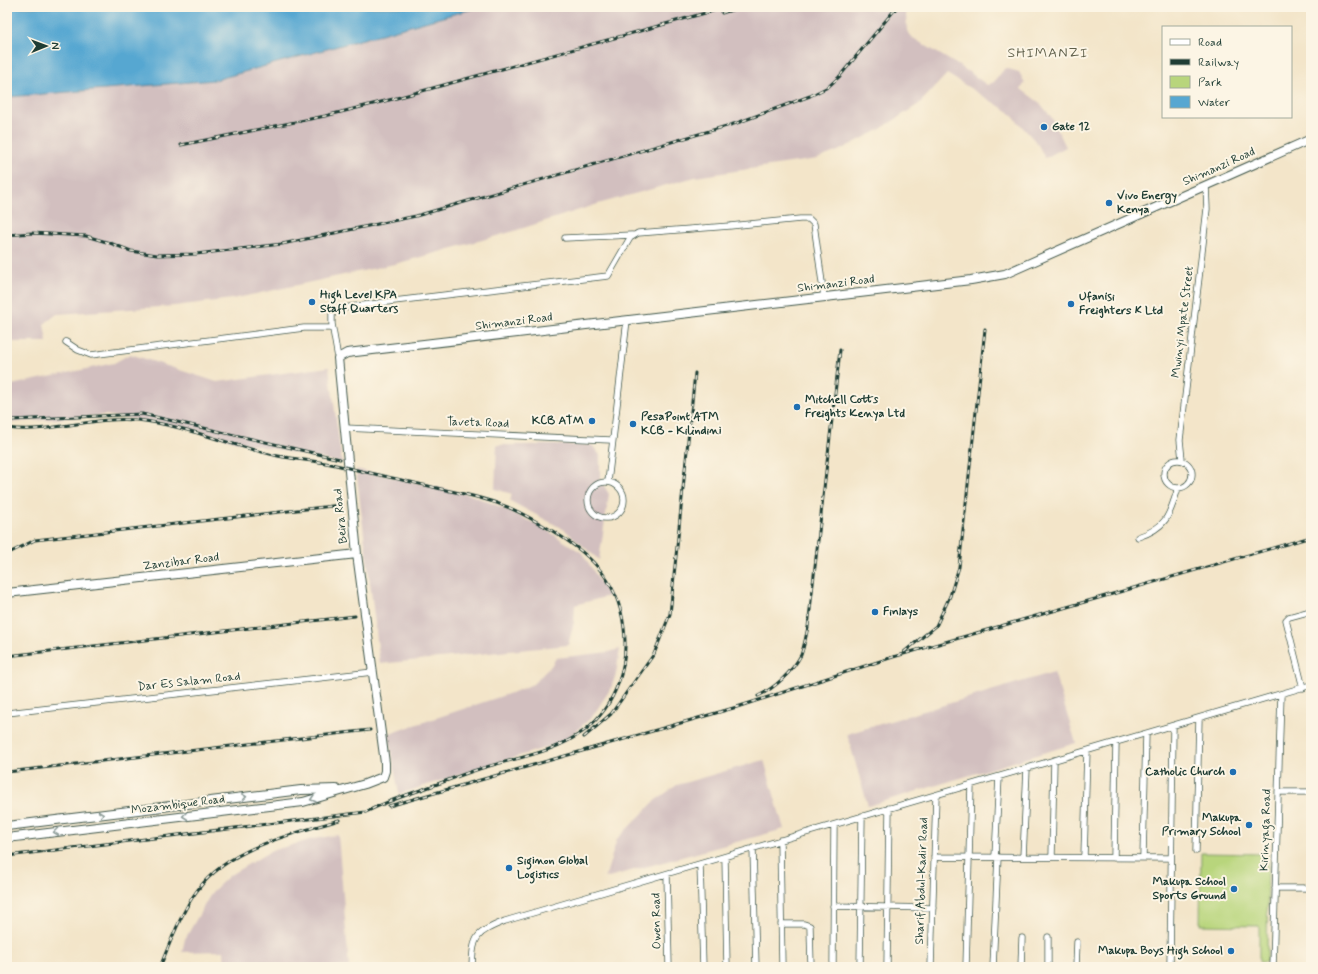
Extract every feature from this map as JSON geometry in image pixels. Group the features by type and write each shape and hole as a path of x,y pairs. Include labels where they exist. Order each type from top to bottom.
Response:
{"main road":[{"name":"Shimanzi Road","path":"338,358 347,353 971,280 1005,274 1311,139"},
{"name":"Beira Road","path":"338,358 357,554 373,672"},
{"name":"Zanzibar Road","path":"7,593 357,554"},
{"name":"Mozambique Road","path":"7,838 303,802 380,778 385,771 373,672"},
{"name":"Mozambique Road","path":"7,826 301,790 351,788"}],"street":[{"name":"Mwinyi Mpate Street","path":"1178,488 1187,485 1192,478 1192,471 1189,464 1182,460 1180,440 1207,209 1206,186"},
{"path":"565,238 632,235 638,233 730,226 800,218 809,219 814,224 824,297"},
{"path":"338,358 332,328 332,312 343,308 608,276 632,235"},
{"path":"608,482 611,440 627,320"},
{"path":"66,342 78,350 91,355 304,328 332,328"},
{"name":"Taveta Road","path":"345,428 611,440"},
{"path":"1138,537 1148,534 1162,525 1170,514 1178,488 1168,484 1164,479 1165,466 1176,459 1182,460"},
{"path":"608,482 618,487 623,497 621,509 617,513 607,518 601,517 591,510 588,499 592,488 596,485 608,482"},
{"path":"1302,688 1286,620 1289,617 1311,613"},
{"name":"Dar Es Salam Road","path":"7,714 373,672"},
{"path":"472,967 475,940 478,935 488,928 505,921 1311,685"},
{"name":"Kirinyaga Road","path":"1273,967 1281,694"},
{"path":"1196,852 1199,718"},
{"path":"1170,967 1173,726"},
{"path":"1143,858 1146,734"},
{"path":"1114,858 1116,742"},
{"path":"1084,858 1087,751"},
{"path":"1052,857 1054,760"},
{"path":"1023,857 1027,769"},
{"path":"993,967 999,777"},
{"path":"966,967 971,785"},
{"path":"1278,792 1311,792"},
{"name":"Sharif Abdul-Kadir Road","path":"931,967 936,795"},
{"path":"888,967 889,808"},
{"path":"860,967 862,816"},
{"path":"833,967 834,825"},
{"path":"780,840 782,967"},
{"path":"753,848 756,967"},
{"path":"725,857 727,967"},
{"path":"934,857 1171,858"},
{"path":"700,864 703,967"},
{"name":"Owen Road","path":"667,874 669,967"},
{"path":"1275,888 1311,888"},
{"path":"833,906 933,908"},
{"path":"781,924 804,924 810,926 811,967"},
{"path":"1048,937 1048,967"},
{"path":"1021,967 1022,938"},
{"path":"1076,967 1077,942"}],"shaded area":[{"path":"466,7 911,7 906,14 907,31 913,38 969,72 987,85 994,82 1005,68 1019,72 1025,83 1021,89 1040,103 1052,118 1066,147 1045,158 1037,143 1009,112 947,74 919,104 879,130 838,151 817,159 695,177 598,204 511,232 399,263 232,299 174,306 57,314 44,324 47,342 7,342 7,93"},
{"path":"130,354 217,382 329,367 342,463 234,441 184,427 106,415 7,423 7,386 114,363"},
{"path":"497,445 592,445 600,455 600,479 609,494 599,560 565,530 510,501 512,494 495,489"},
{"path":"356,469 471,495 542,527 582,553 609,596 575,605 574,622 568,645 380,664"},
{"path":"620,649 616,674 611,688 592,717 563,742 399,794 388,734 514,692 533,684 551,666 556,658 609,652"},
{"path":"1054,672 1076,743 868,806 847,734"},
{"path":"764,760 784,829 605,878 617,839 656,800 677,785"},
{"path":"338,835 349,967 225,967 224,951 182,952 185,939 212,892 230,875 271,851 313,839"}],"green space":[{"name":"Makupa School Sports Ground","path":"1201,853 1268,854 1267,962 1259,962 1259,926 1200,925"}],"water":[{"path":"7,7 479,7 215,80 7,97"}],"railway":[{"path":"181,145 325,116 393,99 727,7"},
{"path":"722,13 741,7"},
{"path":"7,235 32,233 86,236 131,251 157,255 196,254 282,244 416,216 737,123 810,96 828,87 839,77 897,7"},
{"path":"904,652 936,626 950,596 959,567 985,329"},
{"path":"758,696 771,689 788,673 801,655 805,641 808,627 840,350"},
{"path":"584,737 611,714 654,654 670,614 695,373"},
{"path":"11,420 142,414 340,459"},
{"path":"7,428 39,429 105,420 137,420 173,426 260,452 332,464 470,495 494,502 534,520 559,535 586,555 598,567 615,594 621,610 625,642 622,670 618,684 605,709 585,730 545,751 473,771 397,798 366,812 7,856"},
{"path":"7,554 35,540 341,505"},
{"path":"389,806 737,707 893,657 1311,537"},
{"path":"7,656 355,616"},
{"path":"7,772 370,730"},
{"path":"160,967 178,923 187,906 205,881 221,867 258,846 339,820"}],"place":[{"name":"Gate 12","path":"1044,127"},
{"name":"Vivo Energy Kenya","path":"1109,203"},
{"name":"High Level KPA Staff Quarters","path":"312,302"},
{"name":"Ufanisi Freighters K Ltd","path":"1071,304"},
{"name":"Mitchell Cotts Freights Kenya Ltd","path":"797,407"},
{"name":"KCB ATM","path":"592,421"},
{"name":"PesaPoint ATM KCB - Kilindini","path":"633,424"},
{"name":"Finlays","path":"875,612"},
{"name":"Catholic Church","path":"1233,772"},
{"name":"Makupa Primary School","path":"1249,825"},
{"name":"Siginon Global Logistics","path":"509,868"},
{"name":"Makupa School Sports Ground","path":"1234,889"},
{"name":"Makupa Boys High School","path":"1231,951"}],"district":[{"name":"SHIMANZI","path":"1048,53"}]}
